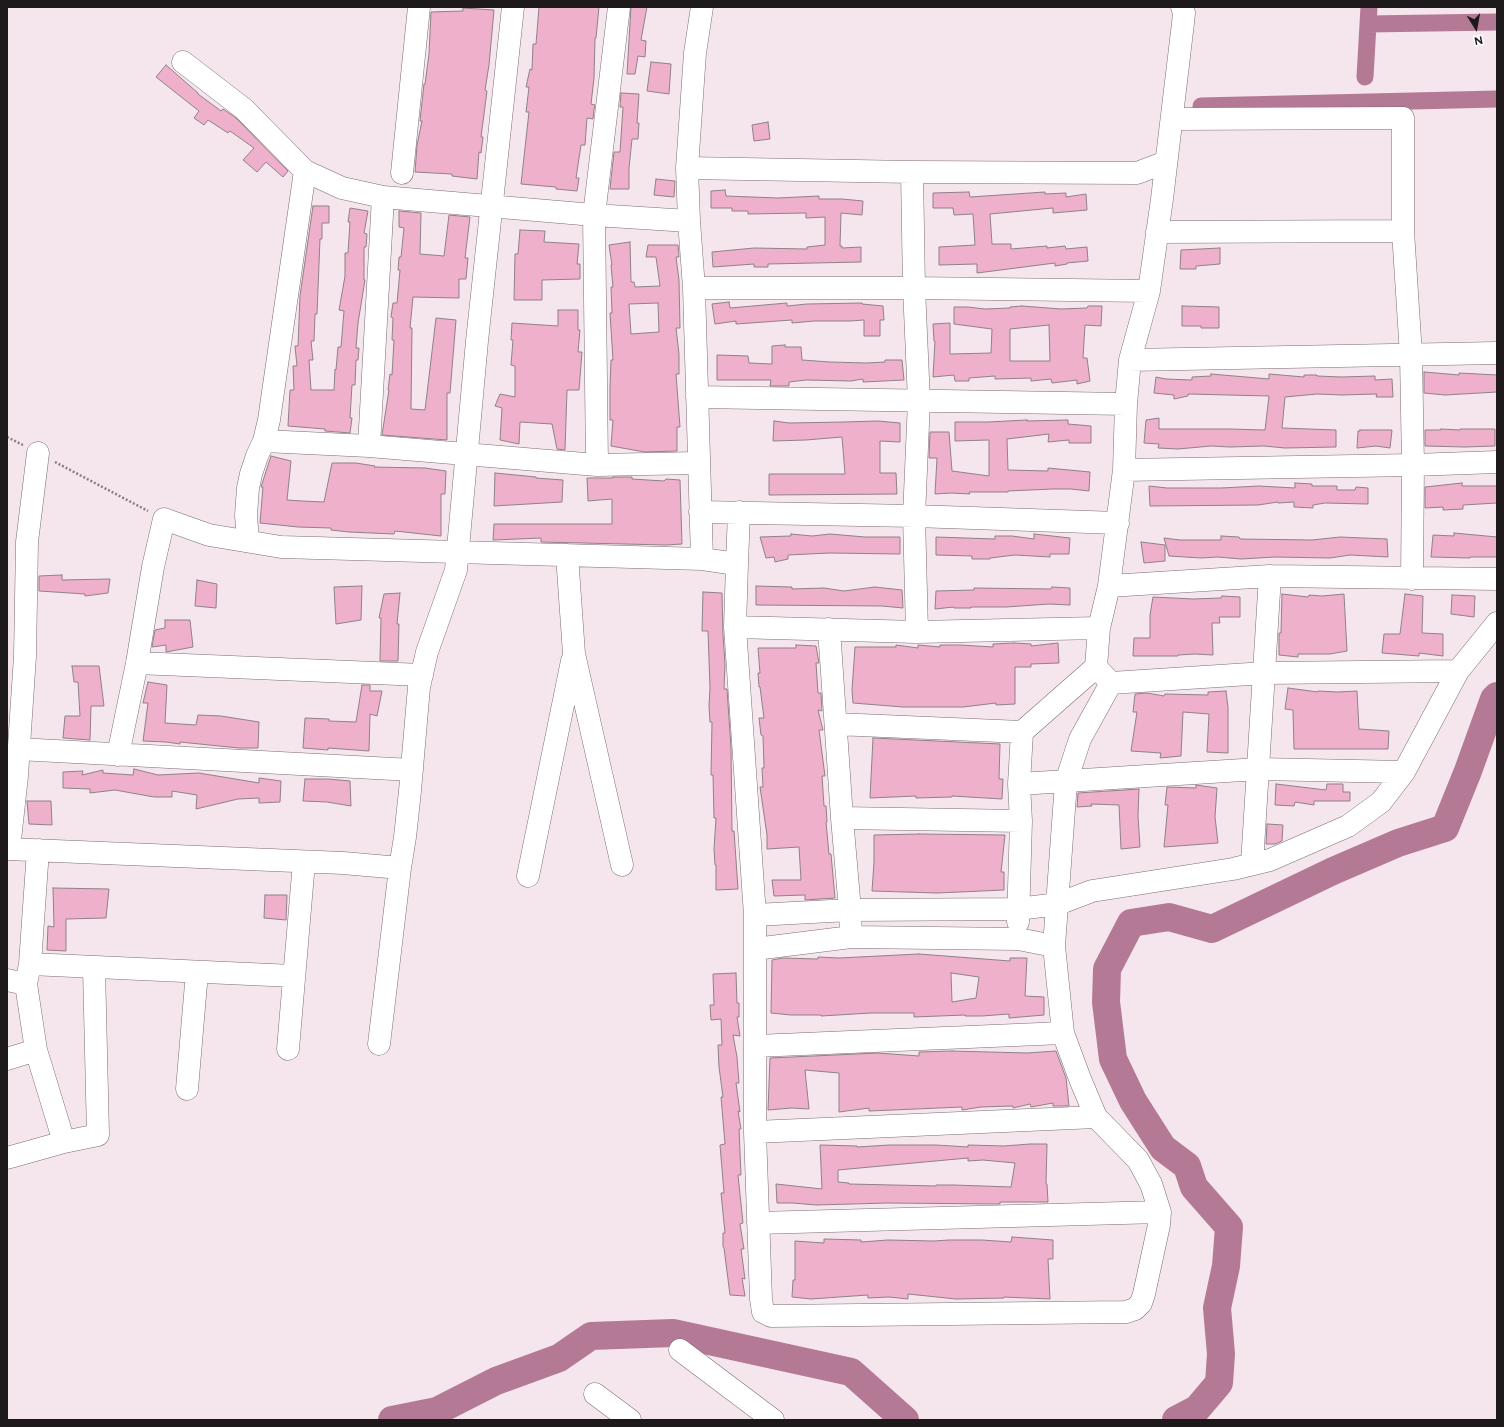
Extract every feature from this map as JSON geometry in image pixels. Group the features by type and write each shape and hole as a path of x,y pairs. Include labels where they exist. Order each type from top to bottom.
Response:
{"street":[{"path":"402,173 418,7"},
{"path":"379,1044 405,836 419,687 427,652 456,570 466,453 491,206 513,7"},
{"path":"597,465 594,215 619,7"},
{"path":"702,7 695,53 687,168 694,288 702,559"},
{"path":"836,724 1022,732 1096,667 1099,628 1109,586 1124,470 1126,404 1130,360 1149,291 1172,119 1184,13 1182,7"},
{"path":"183,62 244,109 305,171 342,188 383,197 594,215 689,221"},
{"path":"1172,119 1403,118 1403,231 1411,354 1413,465 1412,578"},
{"path":"687,168 912,172 1137,173 1166,162"},
{"path":"248,541 246,515 248,488 256,456 264,441 275,385 305,171"},
{"path":"912,172 914,288 919,401 914,516 917,632"},
{"path":"1137,173 1162,199"},
{"path":"369,446 383,197"},
{"path":"1157,232 1403,231"},
{"path":"694,288 914,288 1149,291"},
{"path":"1130,360 1497,353"},
{"path":"697,397 1126,404"},
{"path":"264,441 369,446 597,465 698,463"},
{"path":"38,453 27,542 25,656 17,776 8,849 304,862 400,868"},
{"path":"1124,470 1497,462"},
{"path":"700,512 914,516 1118,523"},
{"path":"739,512 736,564 736,627 755,915 755,1132 761,1299 763,1312 771,1316 1126,1312 1138,1307 1144,1294 1159,1225 1160,1212 1151,1184 1138,1160 1096,1116 1080,1079 1063,1033 1054,946 1066,782 1080,739 1111,683"},
{"path":"118,755 137,663 152,567 164,519 209,535 281,547 702,559 736,564"},
{"path":"566,555 574,654 622,865"},
{"path":"1252,864 1270,576"},
{"path":"1109,586 1270,576 1497,579"},
{"path":"755,915 850,910 1018,909 1058,904 1092,891 1233,869 1270,860 1348,826 1381,802 1404,772 1458,671 1497,623"},
{"path":"736,627 917,632 1099,628"},
{"path":"829,629 851,937"},
{"path":"528,876 574,654"},
{"path":"137,663 422,675"},
{"path":"1096,667 1111,683"},
{"path":"1111,683 1265,673 1458,671"},
{"path":"1018,940 1021,821 1019,784 1022,732"},
{"path":"18,749 412,770"},
{"path":"1019,784 1259,769 1404,772"},
{"path":"842,818 1021,821"},
{"path":"38,850 21,976 36,1050 64,1142"},
{"path":"288,1049 293,976 304,862"},
{"path":"755,949 851,937 1018,940 1054,946"},
{"path":"21,976 94,968 293,976"},
{"path":"7,1158 64,1142 98,1135 94,968"},
{"path":"187,1088 197,972"},
{"path":"756,1046 1063,1033"},
{"path":"7,1059 36,1050"},
{"path":"755,1132 1096,1116"},
{"path":"758,1223 1160,1212"},
{"path":"680,1350 773,1420"},
{"path":"595,1394 630,1420"}],"path":[{"path":"7,437 164,519"}],"building":[{"path":"539,7 599,7 595,38 594,78 591,104 595,105 593,119 587,118 585,145 581,145 576,178 579,178 577,191 556,189 556,187 521,184 529,112 526,112 529,87 526,87 530,69 532,70 533,44 536,44"},
{"path":"631,7 647,7 641,40 646,41 645,57 638,56 635,74 627,74"},
{"path":"463,8 494,10 485,90 487,91 481,137 483,137 481,153 479,152 477,179 452,176 452,174 415,172 417,145 422,121 420,121 424,84 429,54 431,12 463,11"},
{"path":"651,62 671,64 669,94 647,91"},
{"path":"166,65 198,94 221,111 223,109 236,118 288,171 283,177 266,162 257,172 243,160 254,148 230,131 228,133 208,120 204,125 194,118 199,111 156,77"},
{"path":"621,93 639,94 637,123 639,123 638,139 632,139 629,168 629,189 610,189 614,152 620,152 623,107 620,107"},
{"path":"768,122 770,139 754,141 752,125"},
{"path":"656,179 675,181 674,197 654,195"},
{"path":"725,190 726,196 778,198 819,196 819,199 863,201 862,215 841,213 840,246 842,246 842,248 861,247 861,262 768,264 768,267 754,267 754,264 713,267 712,252 754,248 807,249 807,247 825,245 825,217 806,218 806,213 748,214 748,211 732,211 732,208 711,208 711,191"},
{"path":"969,192 970,197 1045,192 1045,194 1066,193 1066,197 1086,194 1087,210 1053,213 1053,208 990,214 992,244 1011,244 1011,249 1047,246 1047,248 1065,246 1066,249 1087,247 1088,261 1055,266 1055,263 977,273 977,264 939,265 939,247 975,245 973,214 954,215 953,208 933,208 933,193"},
{"path":"313,206 329,206 329,223 322,223 322,239 320,239 317,314 315,314 314,341 311,341 313,360 309,360 311,390 334,390 338,347 341,347 344,311 339,310 345,276 345,253 348,253 350,222 348,222 350,208 368,211 364,233 367,234 366,247 364,247 365,280 358,323 356,348 359,348 358,360 356,360 355,385 352,385 350,418 352,418 350,433 288,426 290,390 294,390 293,366 297,366 295,346 298,346 300,296"},
{"path":"399,211 421,213 420,254 444,256 449,215 470,217 465,258 468,258 466,279 459,279 459,298 413,297 410,328 412,328 411,409 425,410 436,318 456,320 450,393 447,393 447,440 382,435 390,374 392,375 394,340 392,340 393,318 391,317 393,303 397,303 400,270 398,270 399,257 401,257 404,228 399,227"},
{"path":"520,230 545,231 544,242 579,244 577,264 580,264 580,279 542,280 542,300 514,300 515,254 518,254"},
{"path":"630,242 631,282 634,282 635,287 660,286 656,257 646,257 648,245 678,245 679,257 676,257 679,280 680,328 676,328 679,354 679,374 676,374 680,427 677,427 677,451 645,452 611,446 613,420 610,420 610,388 611,360 613,360 610,313 612,313 611,287 613,287 609,245","holes":["658,303 659,332 631,334 629,304"]},
{"path":"1220,248 1220,264 1196,266 1196,269 1180,269 1181,250"},
{"path":"729,302 730,308 787,303 787,306 862,303 883,306 884,320 880,320 880,336 864,336 864,320 792,323 792,320 736,324 736,321 715,324 712,304"},
{"path":"1022,306 1061,309 1102,306 1101,326 1085,325 1083,358 1087,358 1090,381 1077,384 1077,380 1052,383 1051,379 1031,381 1031,378 995,379 995,376 969,378 969,381 955,381 954,375 933,377 935,341 933,324 950,323 950,354 991,353 992,329 954,324 954,307 985,309","holes":["1049,325 1050,361 1010,361 1010,329"]},
{"path":"1182,306 1219,307 1219,328 1182,326"},
{"path":"558,310 578,310 578,330 580,330 578,352 582,352 579,390 567,390 565,450 557,449 552,424 520,422 519,444 500,440 502,408 495,406 500,394 515,397 515,366 511,365 513,340 511,340 512,323 558,326"},
{"path":"785,345 785,347 801,347 802,360 866,363 885,362 885,360 902,360 904,380 863,382 863,379 851,381 806,380 789,382 789,386 770,386 771,380 717,380 717,355 748,356 749,363 772,364 772,346"},
{"path":"1424,372 1459,375 1459,373 1497,375 1497,392 1445,395 1424,393"},
{"path":"1211,374 1269,379 1269,374 1304,377 1304,375 1341,377 1375,376 1375,380 1392,379 1393,397 1376,397 1377,394 1317,394 1285,397 1282,428 1336,430 1336,447 1285,448 1264,446 1211,446 1178,449 1158,448 1159,444 1144,443 1146,420 1159,418 1159,429 1265,430 1269,396 1188,394 1188,396 1174,399 1174,395 1154,393 1156,377 1192,380 1192,377 1211,376"},
{"path":"1068,420 1068,424 1091,426 1091,443 1069,443 1069,440 1048,442 1049,434 1007,439 1008,470 1048,471 1048,468 1090,472 1089,491 1052,489 1008,492 969,492 970,494 935,494 937,458 929,458 930,432 949,432 952,471 989,476 989,440 955,441 955,422"},
{"path":"774,421 789,423 878,421 900,423 900,442 880,441 880,473 896,473 897,494 769,495 769,474 845,474 842,437 773,441"},
{"path":"1495,429 1495,446 1425,446 1425,430"},
{"path":"1392,430 1390,448 1376,446 1357,448 1358,431"},
{"path":"271,456 291,461 287,500 324,502 332,463 356,463 375,466 374,467 425,468 446,471 445,494 441,494 441,536 395,531 394,534 349,532 331,530 331,528 298,527 260,523 263,487 261,487"},
{"path":"495,473 563,480 562,502 494,506"},
{"path":"632,477 632,479 664,481 666,479 680,480 682,544 666,545 541,542 541,538 493,540 494,524 612,524 612,499 588,501 587,478"},
{"path":"1295,483 1312,484 1312,486 1337,486 1337,490 1355,490 1356,487 1368,488 1368,504 1325,503 1313,505 1313,508 1294,507 1294,502 1278,502 1258,505 1150,506 1149,486 1167,488 1259,486 1295,488"},
{"path":"1462,483 1462,486 1497,486 1497,503 1463,505 1463,509 1443,510 1443,507 1425,508 1425,487"},
{"path":"1454,533 1497,537 1497,557 1431,557 1433,535 1454,536"},
{"path":"791,534 812,536 830,534 865,537 900,537 900,554 829,553 788,555 788,559 775,562 774,557 766,558 760,537 791,536"},
{"path":"1034,534 1070,538 1069,554 1050,554 1050,557 1015,555 990,559 972,559 972,556 936,555 936,537 995,539 995,536 1012,536 1034,539"},
{"path":"1221,536 1239,537 1240,539 1312,540 1340,537 1387,539 1388,557 1350,555 1330,558 1275,557 1241,559 1169,556 1164,538 1180,540 1221,540"},
{"path":"1141,542 1165,545 1165,561 1144,563"},
{"path":"62,575 62,580 110,579 108,593 85,596 85,594 39,591 39,576"},
{"path":"197,580 217,584 216,608 195,606"},
{"path":"362,586 361,620 336,624 334,587"},
{"path":"756,586 792,587 792,589 824,588 844,591 875,587 902,590 903,608 882,606 756,605"},
{"path":"1052,587 1070,588 1070,605 1049,604 935,609 936,591 974,590 974,588 1051,589"},
{"path":"703,592 722,593 725,664 724,689 727,689 731,748 732,831 734,831 738,889 716,890 716,865 714,849 716,818 714,818 713,775 711,775 712,722 710,722 709,706 710,688 708,631 702,631"},
{"path":"400,593 397,624 399,624 398,661 380,661 381,618 379,618 384,594"},
{"path":"1282,594 1308,597 1309,595 1322,596 1344,594 1347,651 1330,654 1298,654 1298,657 1279,655"},
{"path":"1405,594 1423,596 1422,633 1443,634 1443,656 1419,653 1419,656 1382,653 1384,634 1400,634"},
{"path":"1452,595 1475,596 1474,617 1451,614"},
{"path":"1222,596 1240,597 1240,617 1219,617 1220,623 1212,623 1213,655 1195,654 1178,656 1133,656 1134,638 1150,638 1150,615 1153,597 1193,599 1221,598"},
{"path":"165,620 190,620 193,647 166,652 166,645 152,647 155,630 165,628"},
{"path":"1058,643 1059,663 1031,664 1031,667 1015,667 1015,704 996,705 996,703 963,707 903,707 853,703 852,690 855,647 896,647 896,645 918,648 918,645 940,647 940,645 960,645 993,647 993,644 1031,644 1031,646"},
{"path":"796,645 816,646 819,663 816,663 818,693 821,693 822,711 818,710 823,730 819,730 825,776 822,776 824,806 826,806 829,854 831,854 835,898 805,900 805,895 774,896 772,880 801,880 799,847 767,849 767,835 760,787 763,787 762,768 764,768 763,736 761,735 759,718 764,718 759,687 758,673 760,673 758,648 796,648"},
{"path":"72,666 99,666 104,706 91,706 90,740 63,738 65,716 80,716 78,682 74,682"},
{"path":"148,682 167,685 165,723 196,725 198,715 221,716 259,722 258,748 239,748 180,742 180,744 143,741 148,703 143,703"},
{"path":"362,685 370,685 370,691 382,691 377,716 370,714 369,751 303,748 305,718 356,722"},
{"path":"1288,688 1318,692 1357,691 1359,729 1389,731 1388,749 1294,749 1293,710 1285,709"},
{"path":"1226,691 1228,707 1228,753 1207,752 1209,714 1183,712 1181,756 1160,758 1161,753 1131,751 1137,712 1133,712 1135,694 1147,693 1164,696 1165,694 1208,695 1208,692"},
{"path":"873,738 1000,744 999,779 1003,779 1002,799 952,796 870,798"},
{"path":"134,769 158,775 199,773 259,783 259,778 281,781 280,802 259,803 259,798 238,799 196,809 197,795 172,791 172,797 154,797 115,790 90,793 90,789 63,788 63,772 83,771 82,775 103,770 103,773 133,775"},
{"path":"305,779 350,781 351,806 327,802 303,801"},
{"path":"1276,784 1326,790 1327,784 1343,784 1343,792 1350,792 1350,801 1314,801 1314,805 1295,802 1294,806 1275,805"},
{"path":"1196,785 1217,788 1215,817 1218,843 1164,847 1168,805 1165,805 1167,787 1196,788"},
{"path":"1139,789 1138,816 1140,847 1121,849 1119,805 1091,804 1092,806 1077,807 1078,793"},
{"path":"27,801 51,801 52,825 29,824"},
{"path":"1267,824 1283,825 1282,841 1275,844 1266,844"},
{"path":"874,835 1005,835 1001,872 1004,872 1004,890 937,893 872,891"},
{"path":"53,888 109,889 106,918 66,919 66,951 47,950 48,926 54,927"},
{"path":"265,895 287,895 286,920 264,918"},
{"path":"919,954 1010,961 1010,958 1027,958 1025,996 1044,997 1044,1015 1009,1018 1009,1014 914,1017 914,1013 871,1013 821,1016 771,1013 772,960 783,958 839,958","holes":["951,973 979,977 976,998 952,1002"]},
{"path":"736,973 737,1003 739,1003 739,1017 737,1017 740,1036 733,1035 737,1057 739,1083 736,1083 741,1129 739,1129 741,1175 738,1175 743,1223 740,1224 744,1249 741,1249 745,1279 742,1278 745,1296 730,1295 723,1247 723,1233 725,1233 721,1193 724,1193 720,1145 725,1144 721,1097 723,1097 718,1045 722,1045 721,1019 711,1020 710,1005 714,1005 713,974"},
{"path":"952,1051 1027,1053 1056,1051 1066,1078 1069,1106 1053,1106 1053,1103 1031,1107 1030,1104 1013,1108 1013,1106 981,1107 962,1110 962,1107 869,1111 869,1108 839,1112 839,1073 805,1070 809,1109 792,1108 768,1110 770,1058 878,1053 919,1056 919,1052"},
{"path":"1047,1144 1046,1184 1048,1202 1000,1202 1000,1204 887,1203 816,1205 777,1203 776,1184 822,1189 820,1145 857,1147 889,1145 968,1147 968,1145 1004,1146","holes":["968,1158 968,1161 983,1160 1015,1163 1011,1187 849,1184 838,1182 838,1170"]},
{"path":"1012,1237 1053,1240 1053,1259 1048,1259 1050,1299 1004,1297 956,1299 908,1294 908,1299 889,1297 868,1298 868,1295 811,1299 792,1297 793,1280 795,1280 795,1241 824,1243 824,1239 861,1240 861,1242 888,1240 982,1240 1011,1242"}],"waterway":[{"path":"1365,77 1369,7"},
{"path":"1368,24 1497,22"},
{"path":"1201,106 1497,99"},
{"path":"1176,1420 1197,1409 1219,1383 1221,1354 1217,1308 1226,1266 1229,1227 1194,1187 1187,1166 1163,1148 1133,1101 1113,1059 1106,1002 1107,969 1131,923 1169,917 1212,929 1333,871 1398,843 1445,828 1468,771 1494,699 1497,696"},
{"path":"392,1420 437,1411 496,1381 559,1358 591,1336 673,1333 851,1372 905,1420"}]}
